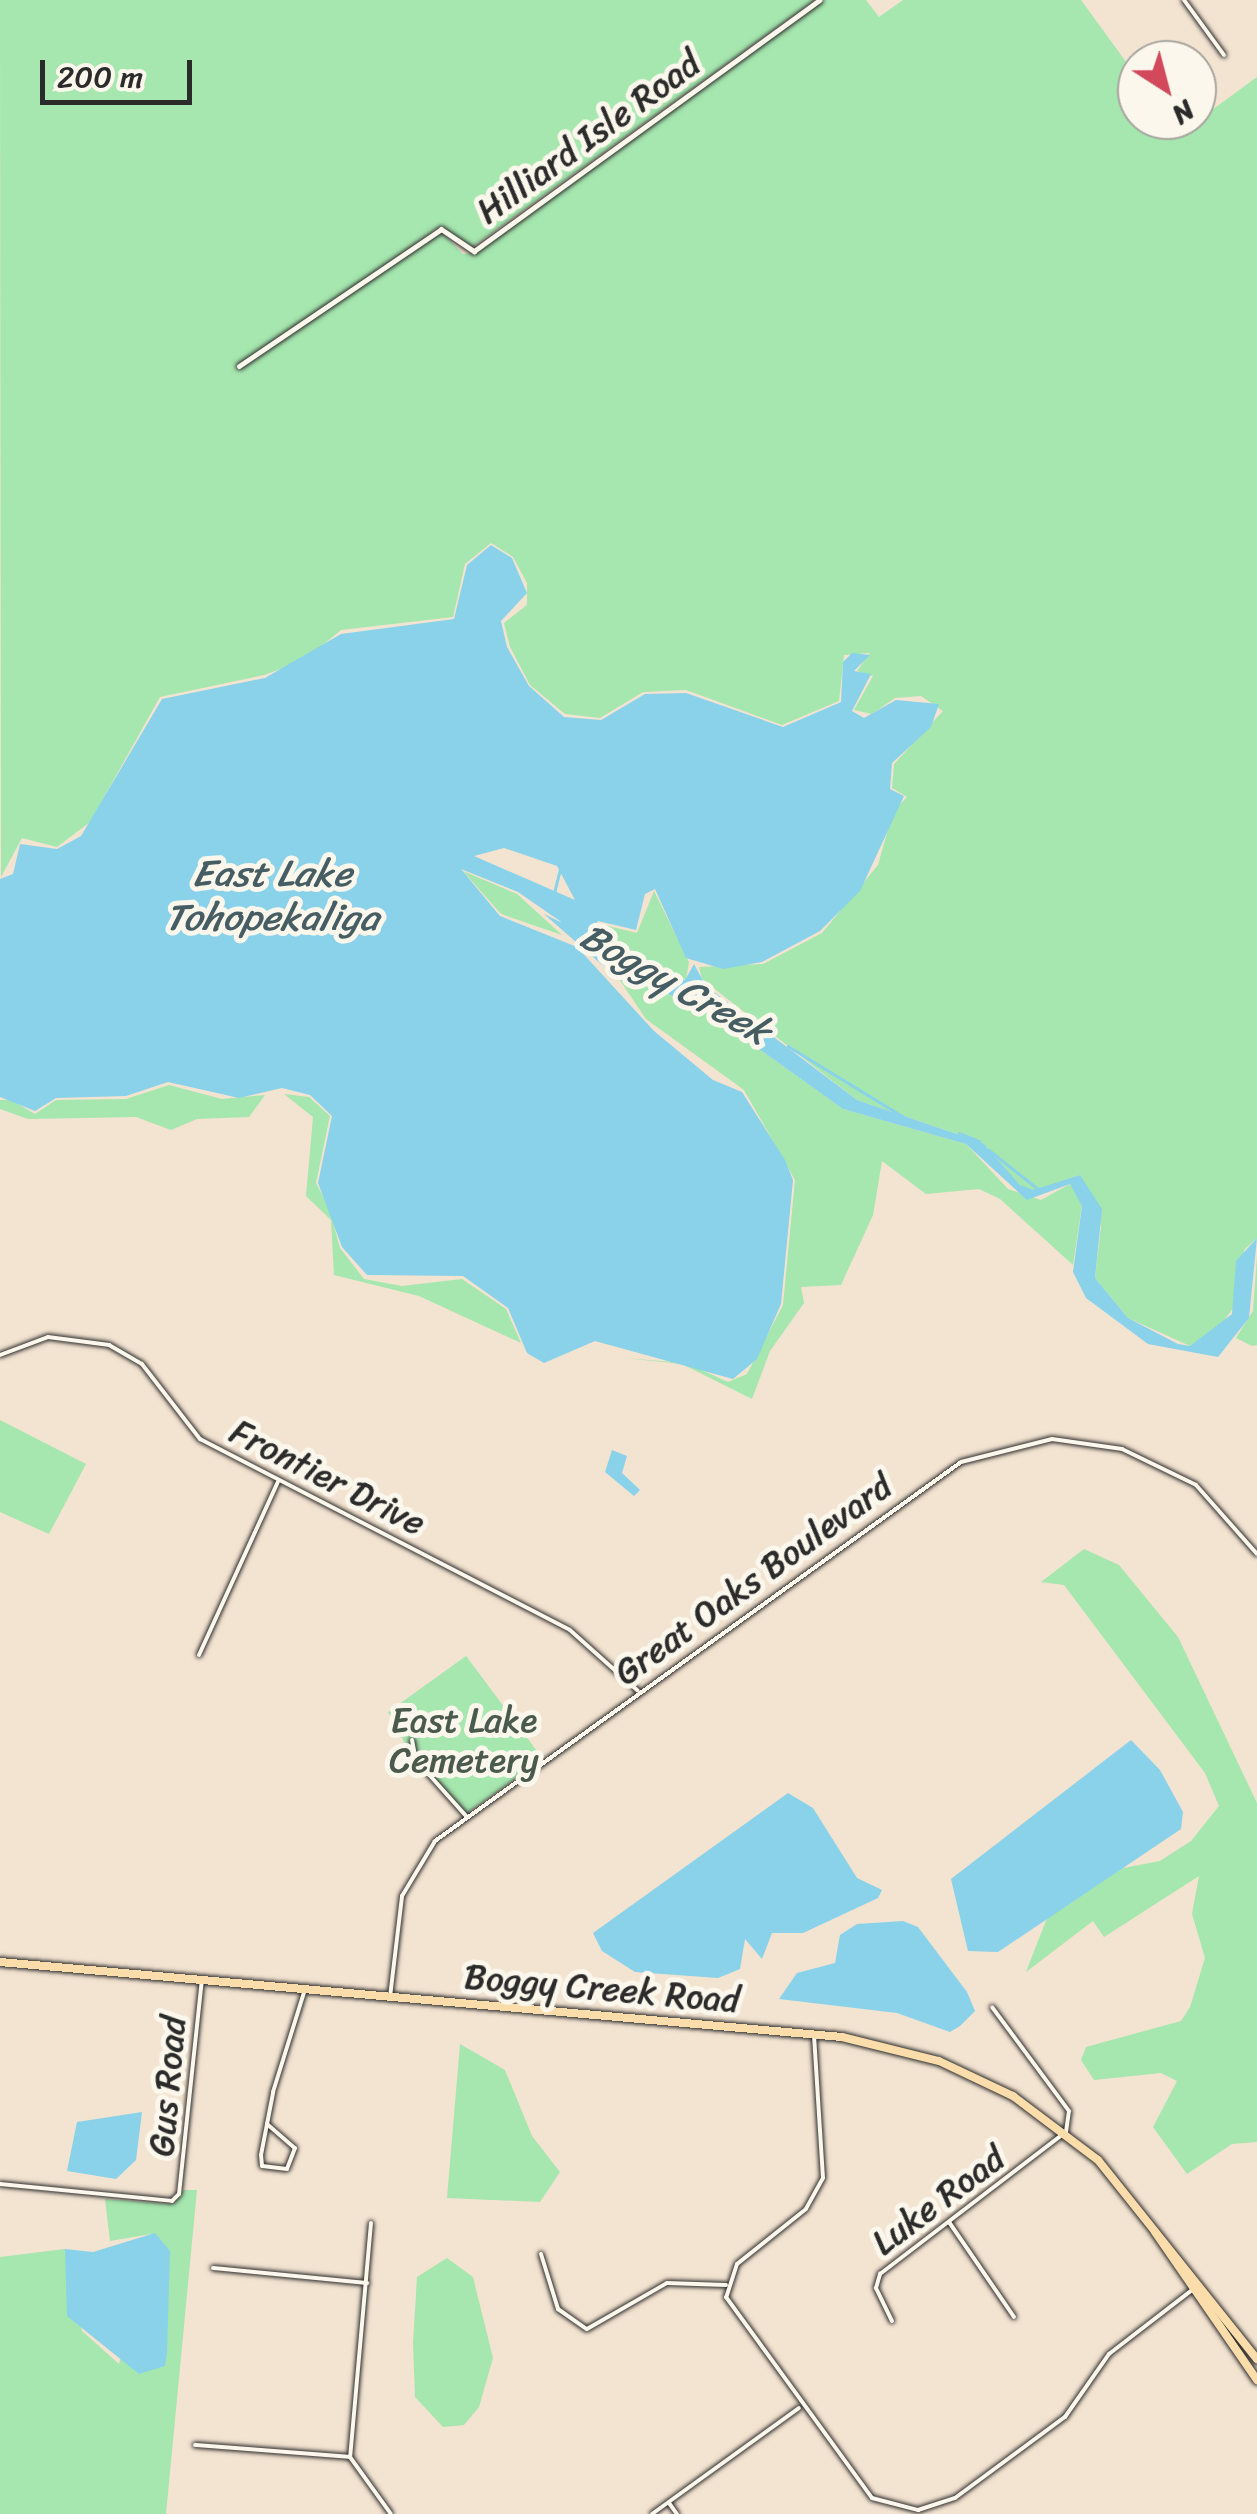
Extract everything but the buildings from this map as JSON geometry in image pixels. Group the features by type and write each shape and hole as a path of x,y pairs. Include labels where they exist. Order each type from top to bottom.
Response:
{"main road":[{"name":"Boggy Creek Road","path":"0,1962 814,2034 939,2061 1066,2132 1143,2212 1210,2294 1257,2360"},
{"name":"Boggy Creek Road","path":"1143,2212 1192,2290 1256,2375"},
{"path":"1195,2275 1192,2290 1210,2294"}],"street":[{"name":"Hilliard Isle Road","path":"238,366 440,229 474,251 820,0"},
{"path":"1184,0 1224,55"},
{"name":"Frontier Drive","path":"0,1355 48,1338 109,1345 142,1364 200,1439 570,1630 638,1692"},
{"name":"Great Oaks Boulevard","path":"390,1997 402,1896 435,1841 938,1476 1000,1448 1052,1440 1144,1456 1211,1498 1257,1554"},
{"path":"199,1655 278,1482"},
{"path":"412,1740 416,1760 467,1817"},
{"name":"Gus Road","path":"0,2184 172,2201 180,2194 202,1980"},
{"path":"267,2124 295,2148 287,2168 262,2166 267,2124 304,1989"},
{"path":"992,2007 1070,2111 1066,2132"},
{"path":"814,2034 823,2178 806,2209 746,2254 726,2285 736,2321 864,2492 893,2507 932,2508 1065,2417 1108,2354 1192,2290"},
{"name":"Luke Road","path":"892,2321 876,2278 1066,2132"},
{"path":"949,2222 1014,2317"},
{"path":"371,2224 350,2458 391,2514"},
{"path":"541,2254 558,2310 587,2329 667,2282 726,2285"},
{"path":"213,2268 367,2283"},
{"path":"652,2514 800,2408"},
{"path":"195,2445 350,2458"},
{"path":"669,2503 677,2514"}],"green space":[{"path":"0,0 815,0 471,248 439,227 238,370 442,232 463,254 476,253 825,0 866,0 879,17 903,0 1081,0 1117,50 1117,140 1217,140 1217,106 1257,77 1257,1238 1244,1250 1239,1300 1221,1325 1190,1346 1128,1318 1095,1278 1101,1226 1080,1175 1032,1191 1019,1185 983,1143 857,1100 702,979 699,967 763,964 822,933 878,865 893,812 907,797 892,788 894,764 943,711 921,696 895,698 872,714 854,710 873,676 857,671 870,653 844,655 839,701 782,725 686,690 643,692 600,718 565,714 530,685 510,647 504,623 527,605 527,583 513,557 491,543 465,564 453,617 341,630 303,661 264,675 160,697 90,822 57,847 22,838 1,877"},
{"path":"463,871 517,894 562,935 501,914"},
{"path":"654,891 689,962 686,980 592,935 600,924 637,933"},
{"path":"613,970 706,1011 843,1109 966,1144 1008,1189 1041,1200 1070,1184 1082,1205 1073,1265 1000,1199 979,1189 926,1194 882,1161 873,1215 841,1285 801,1287 804,1303 770,1351 752,1399 682,1364 624,1358 686,1363 728,1382 747,1374 783,1305 795,1180 744,1090 646,1019"},
{"path":"169,1085 222,1099 265,1095 249,1117 197,1119 171,1130 136,1117 28,1119 0,1109 0,1100 11,1100 35,1114 56,1100 126,1099"},
{"path":"284,1094 309,1097 330,1116 316,1183 329,1208 340,1248 364,1279 402,1286 462,1279 506,1309 521,1343 419,1296 334,1275 331,1220 306,1196 313,1117"},
{"path":"1257,1256 1257,1345 1252,1346 1236,1338 1253,1311"},
{"path":"0,1420 86,1464 49,1534 0,1512"},
{"path":"1084,1549 1119,1565 1178,1637 1257,1803 1257,2142 1232,2144 1187,2174 1153,2127 1177,2081 1161,2073 1094,2080 1081,2060 1086,2047 1181,2021 1190,2007 1205,1958 1192,1914 1199,1876 1104,1937 1093,1921 1026,1972 1047,1918 1118,1869 1160,1861 1191,1841 1219,1806 1205,1773 1064,1585 1041,1582"},
{"name":"East Lake Cemetery","path":"466,1656 543,1759 463,1816 415,1762 388,1712"},
{"path":"460,2044 505,2070 532,2136 560,2172 540,2202 447,2198"},
{"path":"184,2190 197,2190 166,2514 0,2514 0,2257 65,2249 82,2331 119,2364 151,2234 110,2241 105,2199 172,2204"},
{"path":"447,2258 473,2277 493,2358 479,2407 464,2425 443,2427 415,2397 413,2343 417,2277"}],"water":[{"name":"East Lake Tohopekaliga","path":"491,545 512,558 527,593 501,621 507,647 529,686 564,717 601,720 645,694 686,693 783,727 841,702 843,662 852,653 870,655 854,671 871,674 852,711 864,718 896,700 939,704 931,727 892,763 890,789 904,796 860,891 820,931 762,962 723,969 686,958 655,889 645,894 636,930 598,921 586,939 518,892 461,869 500,916 577,947 654,1031 713,1080 742,1092 785,1160 793,1180 781,1304 757,1359 733,1379 595,1341 544,1363 527,1353 508,1308 463,1276 367,1275 342,1247 318,1183 332,1116 310,1095 282,1088 239,1098 168,1082 126,1096 56,1098 35,1111 0,1097 0,879 13,874 20,844 57,849 81,836 162,699 265,678 341,634 454,619 467,565","holes":["504,848 557,866 575,900 474,856"]},
{"path":"544,914 673,977 685,980 694,964 706,986 857,1100 983,1143 1020,1185 1033,1190 1080,1175 1102,1209 1095,1278 1128,1318 1178,1344 1190,1346 1232,1314 1236,1261 1257,1238 1249,1318 1218,1357 1148,1344 1086,1298 1073,1272 1082,1206 1070,1184 1027,1200 966,1144 843,1109 706,1011 601,964"},
{"path":"612,1450 627,1456 622,1473 640,1490 634,1496 605,1472"},
{"path":"1131,1740 1160,1770 1183,1812 1181,1829 998,1952 968,1951 951,1879"},
{"path":"788,1793 813,1808 857,1878 882,1890 878,1898 803,1933 772,1933 762,1959 745,1939 740,1969 718,1978 635,1972 602,1951 593,1933"},
{"path":"903,1921 918,1927 967,1992 975,2011 960,2026 950,2032 897,2013 779,1999 797,1973 835,1963 840,1935 857,1924"},
{"path":"142,2112 136,2160 116,2179 67,2171 77,2122"},
{"path":"155,2233 170,2251 167,2353 165,2366 139,2374 67,2316 65,2249 93,2252"}],"waterway":[{"name":"Boggy Creek","path":"553,897 561,866"},
{"name":"Boggy Creek","path":"562,922 587,942"},
{"name":"Boggy Creek","path":"788,1046 904,1117"},
{"name":"Boggy Creek","path":"959,1133 979,1141"},
{"name":"Boggy Creek","path":"989,1150 1037,1188"}]}
